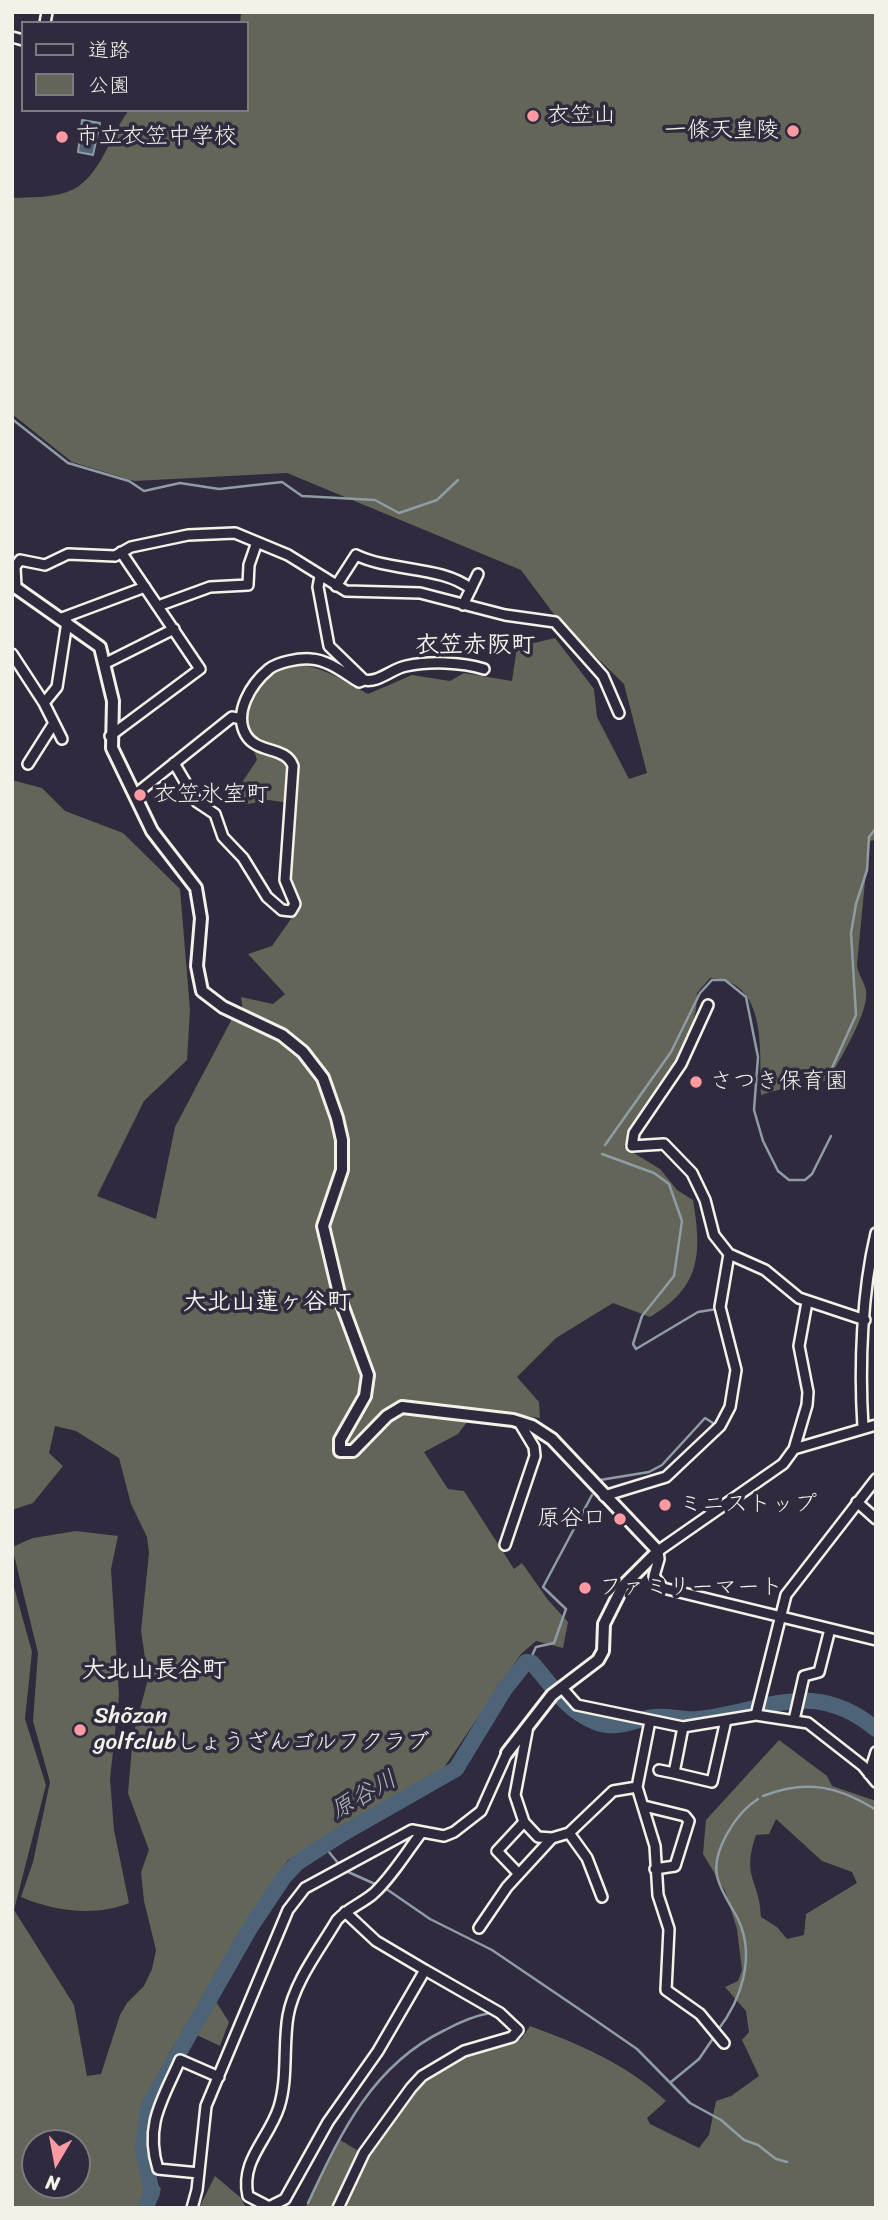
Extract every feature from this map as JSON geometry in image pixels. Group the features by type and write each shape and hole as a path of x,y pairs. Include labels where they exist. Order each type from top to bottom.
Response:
{"street":[{"path":"619,713 603,676 555,622 463,606 420,593 360,593 336,586 288,555 235,533 188,535 111,556 68,554 45,565 20,560 15,567 14,586 97,642 106,663 113,701 110,736 117,759 137,793 152,831 196,888 201,918 197,966 202,991 223,1007 282,1035 303,1052 323,1078 342,1140 342,1170 323,1226 341,1302 368,1375 365,1396 340,1440 340,1451 353,1451 387,1416 402,1407 532,1426 552,1439 658,1551 659,1559 654,1576 663,1588 876,1640"},
{"path":"158,606 210,587 248,585 249,565 257,542"},
{"path":"110,736 200,669 121,552"},
{"path":"336,586 356,555 377,565 459,579 471,589"},
{"path":"463,606 478,574"},
{"path":"320,576 318,587 329,646 364,680"},
{"path":"65,620 145,587"},
{"path":"44,703 57,687 65,620"},
{"path":"106,663 174,629"},
{"path":"12,654 44,703 62,739"},
{"path":"174,763 197,802 215,814 223,838 243,858 267,897 282,910 291,911 295,904 285,880 293,766 291,760 281,754 250,741 241,719 242,707 258,681 276,665 313,659 323,661 359,682 375,679 408,666 470,665 484,669"},
{"path":"137,793 232,717 241,719"},
{"path":"28,764 54,723"},
{"path":"708,1005 681,1064 634,1133 632,1146 664,1144 676,1154 692,1173 705,1200 715,1235 729,1254 765,1270 807,1302 865,1320"},
{"path":"863,1427 865,1320 869,1263 876,1233"},
{"path":"604,1496 666,1477 720,1426 730,1407 736,1370 720,1307 729,1254"},
{"path":"192,2208 199,2173 206,2106 288,1910 305,1888 412,1830 444,1836 454,1832 481,1811 507,1753 528,1723 558,1691 598,1660 603,1651 604,1624 623,1586 658,1551 783,1464 794,1449 807,1405 799,1346 807,1302"},
{"path":"865,1332 876,1339"},
{"path":"505,1545 535,1456 534,1447 519,1422"},
{"path":"794,1449 876,1425"},
{"path":"756,1715 786,1595 876,1479"},
{"path":"857,1502 876,1519"},
{"path":"794,1720 804,1676 819,1672 830,1629"},
{"path":"558,1691 577,1705 647,1717 650,1721 683,1727 756,1715 808,1723 863,1766 876,1782"},
{"path":"659,1770 712,1782 726,1720"},
{"path":"650,1721 637,1787 655,1846 655,1869 668,1929 666,1990 700,2014 724,2043"},
{"path":"528,1723 515,1795 524,1822 538,1837 552,1838 569,1833 613,1791 637,1787"},
{"path":"674,1773 683,1727"},
{"path":"869,1774 876,1752"},
{"path":"644,1806 685,1816 689,1821 675,1866 655,1869"},
{"path":"519,1874 497,1851 524,1822"},
{"path":"421,1833 376,1891 345,1912 294,1995 288,2015 279,2107 253,2156 245,2181 248,2196 257,2204 276,2207 285,2199 328,2122 378,2051 425,1970"},
{"path":"569,1833 587,1858 602,1897"},
{"path":"479,1928 519,1874 552,1838"},
{"path":"338,2208 364,2153 422,2076 464,2051 512,2037 518,2031 500,2013 376,1941 345,1912"},
{"path":"199,2173 158,2169 153,2127 155,2111 180,2060 219,2077"}],"green space":[{"path":"241,12 876,12 876,840 869,841 857,964 866,990 866,999 858,1023 828,1082 799,1074 795,1085 761,1095 760,1040 752,1005 743,991 729,982 710,978 697,993 696,1012 682,1052 624,1147 660,1169 677,1190 693,1200 697,1253 694,1268 680,1294 650,1317 613,1303 556,1338 517,1377 539,1402 540,1418 477,1409 458,1434 424,1452 448,1489 464,1491 514,1569 522,1563 548,1600 568,1622 563,1648 536,1641 521,1654 441,1772 368,1811 288,1860 260,1900 208,1989 229,2022 220,2046 195,2034 174,2045 141,2108 136,2150 161,2189 154,2208 12,2208 12,1580 32,1652 25,1719 46,1785 14,1910 74,2005 87,2076 101,2074 120,2015 127,2003 144,1986 152,1969 156,1950 144,1901 141,1872 149,1850 128,1793 133,1736 148,1679 141,1631 149,1553 147,1537 131,1504 119,1458 76,1431 55,1426 49,1453 63,1466 33,1503 12,1510 12,780 42,788 65,811 123,833 180,889 190,1010 187,1060 144,1101 97,1196 156,1219 175,1127 233,1017 243,1012 241,997 273,1004 285,994 248,954 272,946 302,903 288,870 288,853 294,836 289,818 290,803 268,800 243,805 239,787 257,760 248,734 246,718 255,691 267,675 283,665 303,665 332,674 368,694 412,675 450,681 464,673 512,681 517,647 555,638 594,689 597,717 629,779 647,773 624,684 559,621 521,570 287,473 134,481 72,462 12,414 12,198 67,192 88,178 128,112 248,112 248,21 240,21"},
{"path":"76,1531 118,1536 111,1569 119,1695 110,1779 114,1830 129,1903 89,1911 61,1909 21,1897 33,1862 50,1782 33,1721 38,1653 12,1547 33,1538"},
{"path":"779,1740 827,1776 832,1786 876,1801 876,2208 305,2208 340,2140 367,2156 399,2111 430,2079 469,2056 521,2039 530,2026 584,2048 636,2076 666,2101 647,2118 650,2124 699,2148 709,2135 716,2101 731,2096 759,2076 742,2040 749,2032 746,2011 725,1987 738,1981 742,1970 737,1929 725,1891 703,1854 706,1820","holes":["776,1819 822,1861 852,1872 857,1883 806,1914 804,1935 787,1939 777,1927 761,1917 750,1861 756,1835 769,1834"]},
{"path":"215,2176 241,2198 246,2208 199,2208"}],"water":[{"path":"82,120 100,123 93,155 78,152"}],"waterway":[{"path":"12,419 68,463 129,481 144,491 180,483 219,489 282,482 302,496 375,500 399,513 437,500 458,480"},
{"path":"827,1079 856,1015 851,933 856,904 867,870 869,837 876,828"},
{"path":"605,1145 671,1052 700,993 712,980 725,980 746,997 758,1057 754,1110 763,1141 778,1171 789,1180 805,1180 812,1174 831,1136"},
{"path":"602,1154 654,1173 669,1184 682,1221 674,1276 642,1316 633,1344 636,1349 698,1312 717,1309"},
{"path":"726,1350 732,1374"},
{"path":"600,1480 649,1472 662,1465 705,1418 716,1425"},
{"path":"529,1662 536,1647 554,1643 566,1609 543,1587 592,1495"},
{"name":"原谷川","path":"145,2208 152,2193 143,2150 148,2107 250,1928 284,1877 297,1863 342,1834 456,1769 504,1690 526,1662 532,1663 574,1710 601,1724 617,1725 660,1717 698,1719 768,1705 810,1701 831,1704 853,1713 876,1729"},
{"path":"763,1796 793,1788 821,1788 848,1795 876,1810"},
{"path":"718,2030 739,1992 746,1963 746,1948 738,1919 719,1882 716,1866 722,1844 734,1822 758,1799"},
{"path":"324,1846 338,1863"},
{"path":"346,1871 375,1884"},
{"path":"382,1886 430,1919 492,1950 582,2011 637,2049 690,2103 721,2120 744,2140 758,2145 776,2159 787,2162"},
{"path":"308,2203 333,2151 362,2103 397,2062 445,2030 490,2013"},
{"path":"671,2082 699,2059 714,2037"}],"place":[{"name":"衣笠山","path":"533,116"},
{"name":"一條天皇陵","path":"793,131"},
{"name":"市立衣笠中学校","path":"62,137"},
{"name":"衣笠氷室町","path":"140,795"},
{"name":"さつき保育園","path":"696,1082"},
{"name":"ミニストップ","path":"665,1505"},
{"name":"原谷口","path":"620,1519"},
{"name":"ファミリーマート","path":"585,1588"},
{"name":"Shõzan golfclubしょうざんゴルフクラブ","path":"80,1730"}],"district":[{"name":"衣笠赤阪町","path":"475,646"},
{"name":"大北山蓮ヶ谷町","path":"267,1303"},
{"name":"大北山長谷町","path":"154,1671"}]}
